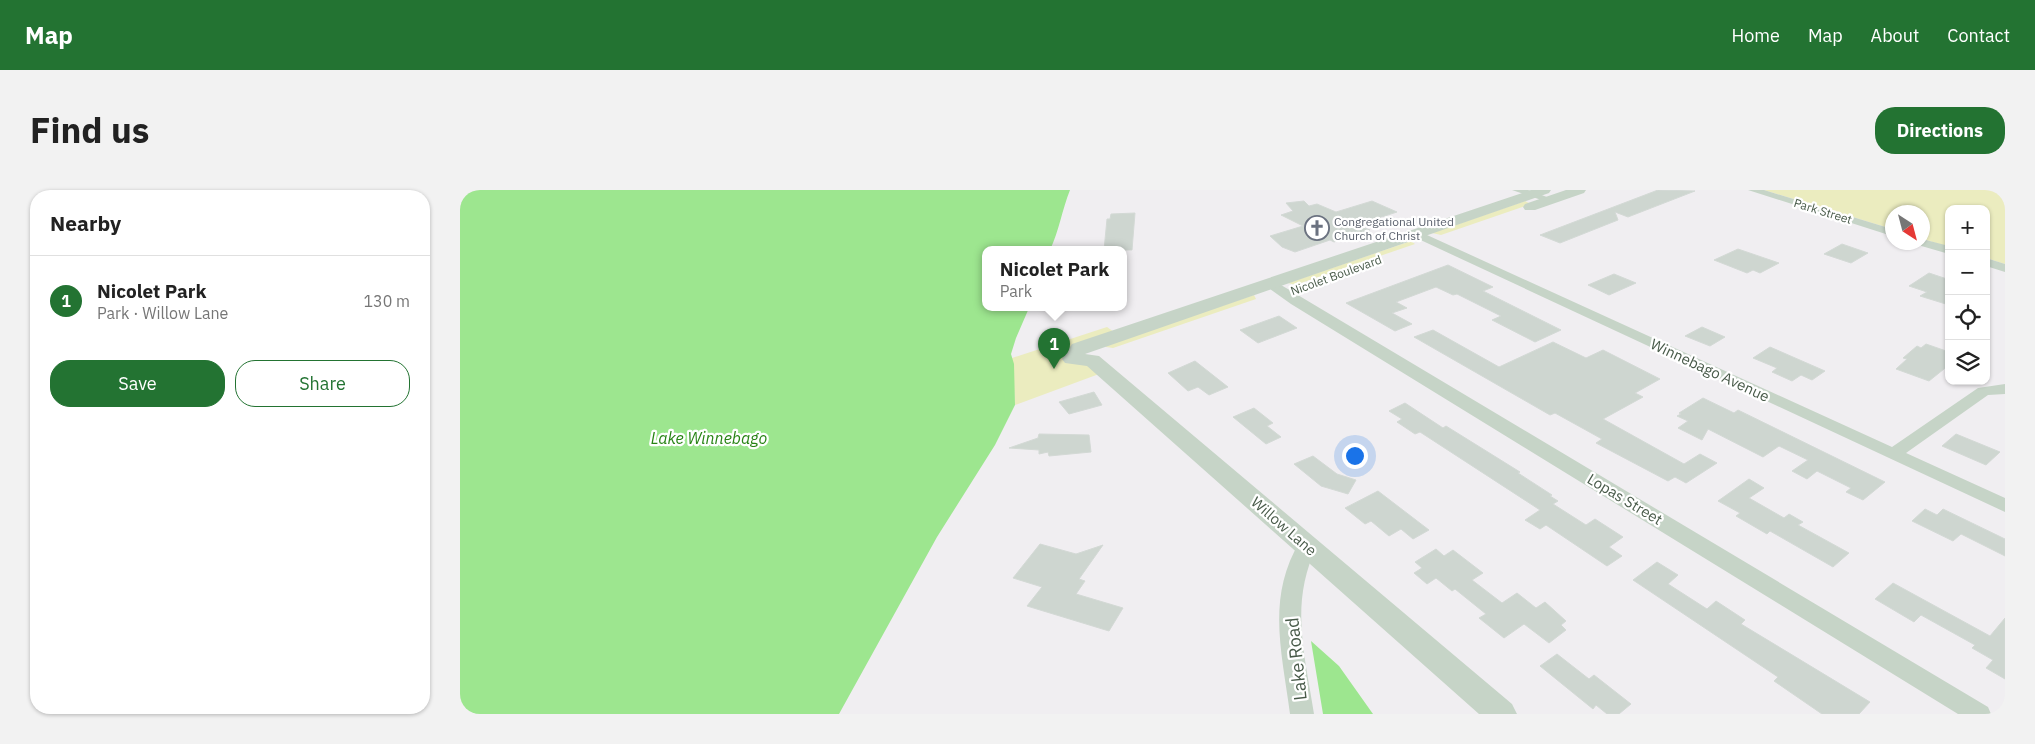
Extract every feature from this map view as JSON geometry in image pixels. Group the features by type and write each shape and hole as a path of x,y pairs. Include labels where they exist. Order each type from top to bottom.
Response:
{"street":[{"name":"Nicolet Boulevard","path":"1085,354 1424,238 1536,194 1579,190"},
{"name":"Park Street","path":"1753,190 1885,231"},
{"name":"Winnebago Avenue","path":"1424,238 2005,506"},
{"path":"1930,244 1945,249"},
{"path":"1990,263 2005,268"},
{"name":"Lopas Street","path":"1278,288 1979,714"},
{"name":"Willow Lane","path":"1085,354 1501,714"},
{"path":"1894,454 1984,391 2005,389"},
{"name":"Lake Road","path":"1302,714 1290,627 1290,609 1294,572 1307,546"}],"shaded area":[{"path":"1764,190 2005,190 2005,264 1990,259 1990,205 1945,205 1945,246 1930,241 1930,205 1885,205 1885,227"},
{"path":"1525,201 1531,204 1441,235 1432,233"},
{"path":"1411,241 1415,244 1295,285 1288,283"},
{"path":"1254,295 1256,299 1113,348 1106,347 1105,345"},
{"path":"1107,327 1114,332 1084,351 1090,364 1099,374 1015,405 1012,358"}],"water":[{"name":"Lake Winnebago","path":"460,190 1070,190 1052,246 982,246 982,311 1028,311 1011,354 1014,364 1015,405 995,445 937,537 839,714 460,714"},
{"path":"1311,641 1339,666 1373,714 1323,714"}],"building":[{"path":"1658,190 1695,191 1628,217 1615,212 1618,220 1560,243 1540,235"},
{"name":"Congregational United Church of Christ","path":"1304,201 1309,206 1317,204 1336,212 1372,201 1397,212 1357,225 1370,230 1334,242 1330,240 1295,252 1282,247 1270,236 1303,226 1281,215 1293,211 1286,203"},
{"path":"1135,213 1132,250 1127,250 1127,246 1104,246 1107,219 1110,219 1111,214"},
{"path":"1842,244 1868,253 1851,263 1824,254"},
{"path":"1738,249 1779,263 1760,273 1753,270 1747,273 1714,260"},
{"path":"1448,265 1493,287 1483,291 1561,330 1535,342 1492,320 1501,316 1457,294 1453,295 1436,287 1396,302 1407,308 1392,313 1412,324 1395,331 1346,303"},
{"path":"1929,273 1945,278 1945,304 1920,296 1927,292 1909,286"},
{"path":"1614,274 1636,283 1609,295 1588,285"},
{"path":"1279,316 1297,328 1258,343 1240,330"},
{"path":"1702,327 1725,337 1710,346 1685,336"},
{"path":"1433,330 1499,367 1553,342 1586,358 1603,350 1660,379 1635,393 1643,397 1603,419 1684,464 1700,454 1717,463 1686,483 1675,477 1668,481 1596,443 1602,439 1555,413 1550,415 1414,337"},
{"path":"1926,344 1945,351 1945,368 1929,381 1896,369 1907,359 1903,358 1917,346 1921,348"},
{"path":"1770,347 1825,371 1812,380 1801,375 1792,381 1772,372 1777,368 1753,358"},
{"path":"1195,361 1228,387 1209,395 1198,387 1188,391 1168,373"},
{"path":"1094,392 1102,405 1069,414 1059,402"},
{"path":"1703,398 1734,413 1738,410 1885,482 1863,500 1846,492 1851,488 1817,471 1807,479 1792,471 1808,460 1779,446 1763,457 1708,429 1702,440 1678,428 1688,421 1677,416 1681,414 1679,413"},
{"path":"1405,403 1443,428 1446,426 1520,472 1518,473 1558,501 1553,504 1586,525 1595,519 1623,537 1609,547 1622,556 1607,566 1546,525 1540,529 1525,520 1540,510 1420,432 1415,434 1397,422 1402,419 1389,411"},
{"path":"1254,408 1273,423 1267,426 1281,437 1266,444 1233,417"},
{"path":"1039,434 1089,435 1091,452 1049,456 1048,452 1039,454 1039,450 1009,448 1038,438"},
{"path":"1956,434 2000,452 1986,465 1942,446"},
{"path":"1313,456 1337,474 1356,480 1348,494 1321,486 1294,464"},
{"path":"1749,479 1764,488 1749,498 1784,518 1789,514 1803,522 1798,525 1849,553 1833,567 1770,531 1767,534 1736,516 1740,513 1718,501"},
{"path":"1378,491 1429,530 1413,539 1401,529 1389,536 1371,521 1365,524 1345,508"},
{"path":"1925,509 1937,515 1943,509 2005,539 2005,556 1961,534 1953,541 1912,521"},
{"path":"1040,544 1076,554 1103,545 1079,579 1085,581 1076,594 1123,608 1109,631 1027,606 1042,587 1013,578"},
{"path":"1436,549 1444,556 1453,550 1483,573 1472,580 1502,603 1517,593 1536,608 1545,602 1566,621 1561,625 1566,630 1549,643 1524,624 1504,638 1479,618 1486,614 1455,589 1452,591 1436,578 1427,584 1414,573 1422,568 1415,562"},
{"path":"1657,562 1678,575 1668,584 1707,609 1716,601 1745,620 1741,624 1870,702 1859,714 1822,714 1774,681 1778,677 1633,580"},
{"path":"1893,583 1990,636 2005,618 2005,679 1986,668 1993,660 1972,648 1975,645 1921,615 1914,622 1875,599"},
{"path":"1557,654 1589,679 1594,675 1631,704 1619,714 1607,714 1596,705 1593,709 1540,666"}],"place":[{"name":"Congregational United Church of Christ","path":"1317,228"},
{"name":"Nicolet Park","path":"1054,369"}]}
